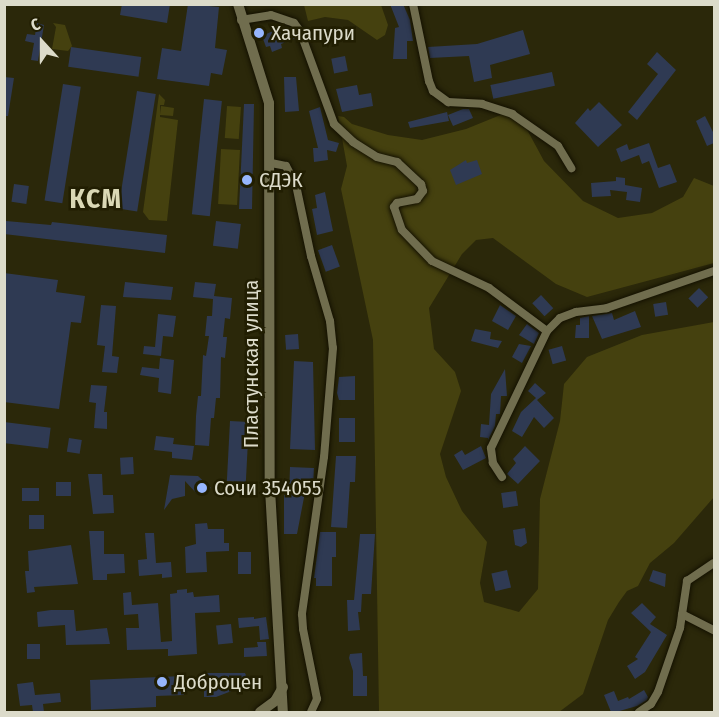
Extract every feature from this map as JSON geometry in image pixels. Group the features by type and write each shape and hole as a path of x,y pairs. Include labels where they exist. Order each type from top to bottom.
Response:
{"main road":[{"name":"Пластунская улица","path":"238,4 268,103 271,163 270,489 284,712"},
{"path":"260,712 275,701 283,687"}],"street":[{"path":"413,4 433,91 448,102 482,104 512,114 558,146 571,168"},
{"path":"241,20 271,15 294,23 300,31 334,124 352,142 377,157 397,162 415,177 423,191 417,199 397,203 394,207 402,230 432,261 489,288 547,331"},
{"path":"271,163 286,166 296,185 311,256 330,321 333,348 324,458 302,614 317,699 311,712"},
{"path":"502,477 493,463 491,448 547,331 560,318 576,312 607,308 714,271"},
{"path":"639,712 651,704 658,692 682,614 687,581 714,563"},
{"path":"682,614 714,630"}],"shaded area":[{"path":"304,5 381,5 388,25 385,35 377,40 348,20 325,17 308,21"},
{"path":"53,23 65,25 72,46 68,51 52,49 56,27"},
{"path":"159,94 165,100 164,105 160,105 160,114 161,106 174,108 173,116 160,115 160,117 178,120 167,221 149,220 143,212"},
{"path":"227,106 241,107 239,139 225,138"},
{"path":"503,114 524,124 544,161 583,201 618,218 652,213 683,197 694,178 714,186 714,263 587,297 556,284 493,238 476,240 462,254 429,308 434,349 455,372 461,391 440,454 446,477 462,511 487,542 480,583 484,602 519,612 538,589 540,499 560,421 564,384 587,357 642,335 714,322 714,497 674,543 650,563 638,586 627,591 619,602 608,620 583,694 559,712 379,712 373,340 341,189 347,166 338,116 344,117 352,124 388,135 422,140 466,129"},
{"path":"221,149 240,150 237,205 218,204"}],"building":[{"path":"122,4 170,4 167,23 120,15"},
{"path":"188,4 219,7 215,48 227,50 222,75 211,73 209,86 157,79 162,48 181,51"},
{"path":"390,4 403,4 410,20 413,41 407,41 407,59 393,59 395,28 399,27"},
{"path":"37,23 44,25 38,61 31,60 34,43 25,41 27,34 35,35"},
{"path":"291,29 296,38 281,44 282,48 272,52 270,46 266,47 262,36 275,30 277,34"},
{"path":"523,30 530,54 490,65 492,78 474,82 469,56 430,58 428,47 477,44"},
{"path":"71,47 141,57 139,77 68,67"},
{"path":"657,52 676,70 637,120 628,112 658,74 647,64"},
{"path":"345,56 348,71 334,73 331,59"},
{"path":"552,72 555,86 493,99 490,85"},
{"path":"4,77 14,78 8,116 4,116"},
{"path":"284,77 296,77 299,111 285,112"},
{"path":"63,84 81,87 62,203 45,201"},
{"path":"357,85 359,95 371,93 373,106 342,112 336,89"},
{"path":"137,91 156,94 137,212 118,209"},
{"path":"204,99 222,101 210,216 192,214"},
{"path":"599,102 622,125 598,147 575,123 588,108 590,111"},
{"path":"244,104 254,104 252,209 239,209"},
{"path":"320,107 328,140 339,143 336,152 327,150 328,160 314,162 313,148 318,148 309,111"},
{"path":"469,109 473,118 453,126 448,115"},
{"path":"447,112 449,121 410,128 408,122"},
{"path":"705,116 714,134 714,143 707,146 696,121"},
{"path":"649,143 658,168 670,164 677,182 659,188 649,161 642,164 639,155 621,162 616,149 627,144 629,150"},
{"path":"466,160 467,163 477,160 482,174 456,185 450,170"},
{"path":"616,177 625,178 625,185 642,188 640,202 626,200 627,192 610,190 611,196 592,197 591,183 616,181"},
{"path":"14,184 29,186 26,204 11,202"},
{"path":"325,192 333,231 317,235 312,209 317,208 315,195"},
{"path":"6,221 51,225 52,222 167,235 165,253 4,234"},
{"path":"216,221 241,224 238,249 213,246"},
{"path":"332,245 340,267 326,272 318,250"},
{"path":"4,273 58,280 56,292 85,296 81,323 71,322 59,409 4,402"},
{"path":"125,282 173,287 171,300 123,297"},
{"path":"195,282 216,284 214,296 232,298 230,319 225,318 223,337 227,337 225,358 221,357 220,398 216,398 214,418 211,418 209,446 195,445 203,355 206,356 209,336 205,336 207,316 212,316 213,299 193,297"},
{"path":"699,288 708,297 698,308 688,299"},
{"path":"541,295 553,308 544,316 532,303"},
{"path":"666,302 668,315 655,317 653,304"},
{"path":"101,305 116,306 112,356 119,357 117,373 102,372 105,346 97,345"},
{"path":"500,305 516,316 508,330 492,321"},
{"path":"635,311 641,327 602,339 592,316 612,313 614,320"},
{"path":"158,314 176,316 173,337 163,336 161,356 143,354 144,346 155,347"},
{"path":"589,316 589,338 575,338 576,325 580,325 580,318"},
{"path":"527,324 539,333 534,344 519,335"},
{"path":"475,329 491,332 490,339 502,341 498,348 471,341"},
{"path":"298,334 299,349 286,350 285,335"},
{"path":"519,344 531,346 522,363 512,357"},
{"path":"562,346 566,360 553,364 549,350"},
{"path":"160,358 174,360 171,394 158,392 159,378 140,375 142,367 159,369"},
{"path":"294,361 313,362 315,450 290,449"},
{"path":"505,369 507,396 501,396 500,414 496,414 495,426 488,440 488,438 480,437 481,424 489,425 491,394"},
{"path":"355,376 355,400 339,400 337,393 339,377"},
{"path":"535,383 546,393 537,400 554,418 544,428 534,417 522,437 512,431 521,412 536,398 528,391"},
{"path":"91,385 107,386 104,412 107,412 107,429 94,428 96,403 89,402"},
{"path":"339,418 355,418 355,442 339,442"},
{"path":"230,421 249,422 246,482 227,481"},
{"path":"4,422 51,428 48,449 4,443"},
{"path":"156,436 174,438 173,444 194,446 192,460 172,458 172,452 154,450"},
{"path":"69,438 82,440 80,454 67,452"},
{"path":"481,446 486,458 463,470 454,455 462,450 465,455"},
{"path":"525,446 540,461 518,484 507,474 516,463 513,459"},
{"path":"336,456 356,456 355,482 350,482 347,528 331,527"},
{"path":"133,457 134,474 121,475 120,458"},
{"path":"290,467 314,468 313,487 306,487 297,534 284,534 284,495 289,495"},
{"path":"88,474 102,474 103,495 113,495 114,513 93,514"},
{"path":"170,475 198,476 211,488 197,494 185,481 185,496 172,499 164,510"},
{"path":"56,482 71,482 71,496 56,496"},
{"path":"22,488 39,488 39,501 22,501"},
{"path":"516,491 518,506 503,508 501,493"},
{"path":"29,515 44,515 44,529 29,529"},
{"path":"207,523 208,529 224,529 224,543 229,543 229,551 206,552 207,572 186,573 185,547 196,544 195,524"},
{"path":"525,528 527,543 521,547 515,545 513,530"},
{"path":"89,531 104,531 104,554 124,554 125,573 107,574 107,580 93,580"},
{"path":"320,532 336,532 336,557 332,557 332,586 316,586 316,578 314,578"},
{"path":"145,533 154,533 156,563 171,562 172,577 162,578 162,574 139,576 138,560 147,559"},
{"path":"360,534 375,534 371,594 362,594 361,612 358,612 360,630 348,631 347,600 354,600"},
{"path":"71,545 78,584 34,587 35,592 27,593 25,571 29,571 28,551"},
{"path":"238,552 251,552 251,574 238,574"},
{"path":"507,570 511,588 495,591 491,574"},
{"path":"653,570 666,574 665,587 649,581"},
{"path":"187,589 187,593 193,592 194,597 219,595 220,612 195,613 197,654 168,656 168,649 127,650 126,628 139,628 138,614 124,615 123,593 131,592 132,605 158,603 161,642 172,641 170,594 177,593 177,590"},
{"path":"642,603 656,617 650,624 667,635 645,672 635,679 627,666 638,659 635,657 651,632 631,613"},
{"path":"74,610 76,631 107,628 110,644 66,645 65,625 38,627 37,612"},
{"path":"254,617 254,619 266,617 269,639 260,640 259,626 239,628 238,618"},
{"path":"231,624 233,643 218,644 216,626"},
{"path":"257,642 266,642 267,656 244,657 244,648 258,647"},
{"path":"27,644 40,644 40,659 27,659"},
{"path":"362,653 363,676 367,676 367,696 353,696 353,671 349,658 350,654"},
{"path":"204,673 245,673 250,684 216,697 204,697"},
{"path":"183,676 184,695 156,696 156,707 91,710 90,680"},
{"path":"33,682 35,695 60,693 61,702 43,704 44,712 33,712 32,705 20,706 17,684"},
{"path":"644,690 648,697 647,700 637,706 616,712 611,712 604,695 614,691 618,701 628,697 629,699"}],"place":[{"name":"Хачапури","path":"259,33"},
{"name":"СДЭК","path":"247,180"},
{"name":"Сочи 354055","path":"202,488"},
{"name":"Доброцен","path":"162,682"}],"district":[{"name":"КСМ","path":"96,200"}]}
